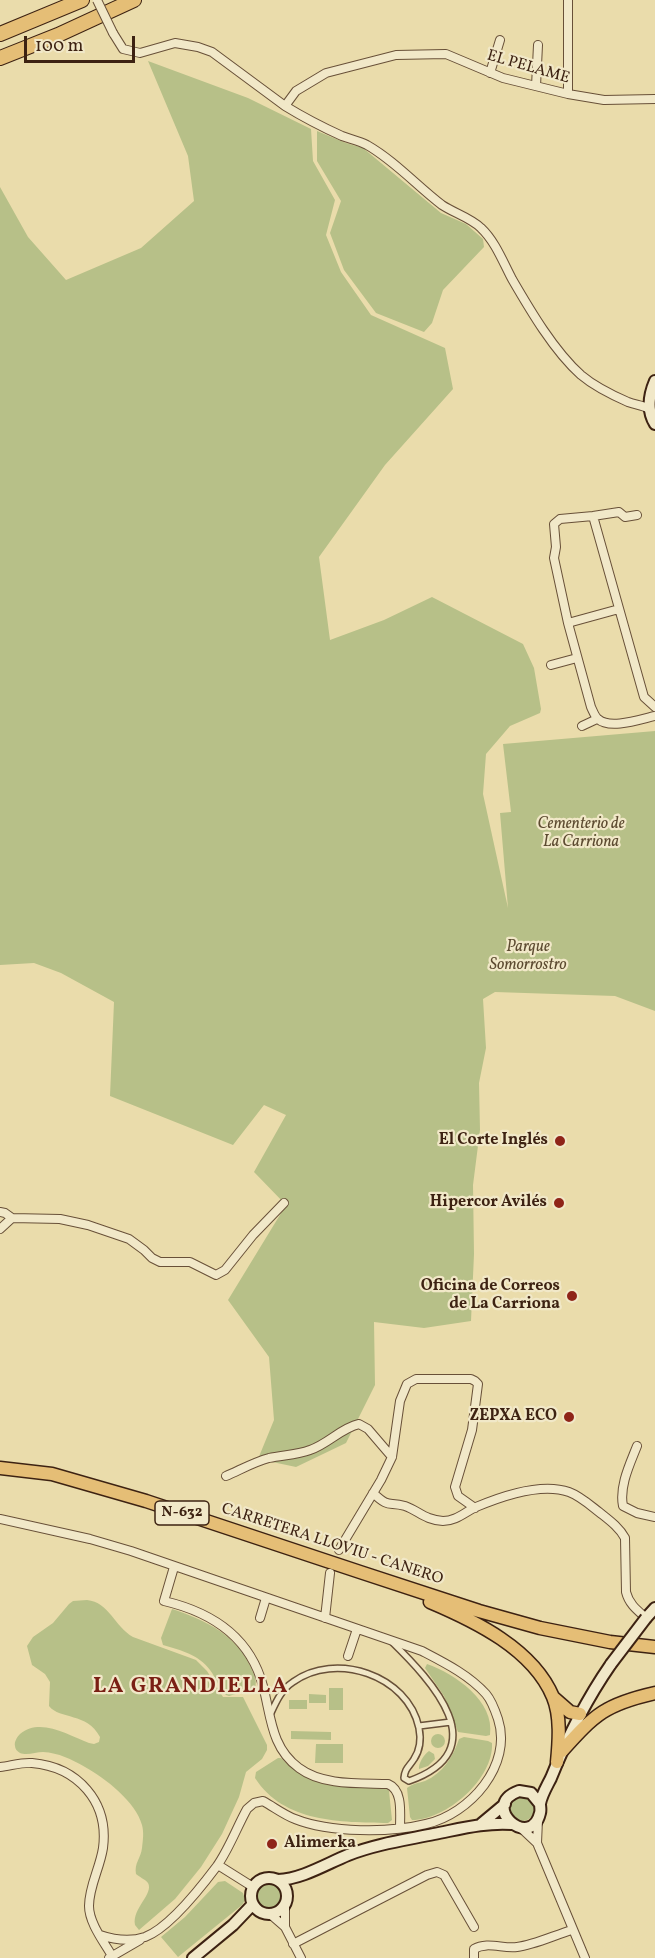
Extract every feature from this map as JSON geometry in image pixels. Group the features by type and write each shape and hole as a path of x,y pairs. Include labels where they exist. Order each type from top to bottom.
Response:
{"highway":[{"path":"0,34 82,0"},
{"path":"0,58 58,35 134,0"},
{"name":"CARRETERA LLOVIU - CANERO","path":"0,1468 52,1474 135,1497 479,1611 540,1628 610,1642 655,1647"},
{"path":"360,1572 445,1609 503,1642 531,1664 554,1698 570,1712 580,1714"},
{"path":"540,1628 560,1628 655,1641"},
{"path":"558,1760 587,1724 602,1711 623,1701 655,1693"},
{"path":"554,1698 559,1736 558,1760"}],"main road":[{"path":"655,381 650,409 655,424"},
{"path":"481,1824 531,1826 539,1818 540,1804 580,1714 611,1664 655,1608"},
{"path":"261,1910 251,1892 262,1879 287,1880 375,1846 481,1824 489,1820 514,1793 527,1791 537,1786 558,1760"},
{"path":"527,1791 535,1796 540,1804"},
{"path":"505,1804 505,1815 516,1826"},
{"path":"199,1956 233,1925 261,1910 281,1910 297,1881 309,1872"},
{"path":"278,1880 286,1889 287,1900"}],"street":[{"path":"97,0 123,49 140,53 175,43 212,52 285,106 344,137 366,145 397,167 427,194 480,227 490,239 518,290 554,344 581,375 630,403 650,409"},
{"path":"568,0 568,94"},
{"path":"490,72 500,40"},
{"path":"537,86 538,45"},
{"name":"EL PELAME","path":"285,106 296,91 326,73 396,55 446,54 503,78 568,94 604,100 655,99"},
{"path":"637,515 625,517 619,512 560,519 554,524 556,547 554,558 567,623 591,707 597,719 604,723 618,724 655,716"},
{"path":"593,516 644,697 655,707"},
{"path":"567,623 619,609"},
{"path":"551,665 578,658"},
{"path":"582,726 597,719"},
{"path":"0,1212 12,1218 60,1219 88,1225 129,1239 160,1262 190,1262 216,1275 225,1270 253,1235 284,1203"},
{"path":"0,1229 12,1218"},
{"path":"339,1550 374,1493 392,1457 400,1401 407,1384 416,1379 471,1379 478,1384 472,1430 455,1487 458,1496 475,1508"},
{"path":"226,1476 270,1458 310,1450 325,1444 350,1426 358,1424 368,1429 392,1457"},
{"path":"637,1446 623,1486 623,1506 637,1513 655,1517"},
{"path":"374,1493 389,1505 408,1507 428,1518 445,1521 460,1517 475,1508 535,1489 559,1489 571,1493 621,1531 625,1538 628,1599 646,1618"},
{"path":"0,1519 90,1539 131,1551 422,1651 462,1674 487,1695 495,1708 501,1742 493,1769 473,1798 448,1816 426,1824 400,1828 350,1829 319,1826 294,1819 263,1801 254,1803 247,1809 218,1864 184,1906 167,1922 110,1957 89,1908 91,1892 104,1846 103,1823 95,1798 81,1781 56,1769 32,1763 0,1767"},
{"path":"174,1567 164,1601 201,1612 222,1625 243,1645 256,1666 263,1686 269,1717 277,1742 283,1751 299,1768 321,1779 393,1786 397,1789 400,1806 400,1828"},
{"path":"325,1618 330,1573"},
{"path":"260,1618 266,1598"},
{"path":"352,1669 348,1656 357,1629"},
{"path":"388,1639 417,1666 439,1695 454,1733 451,1751 437,1767 409,1781 404,1778"},
{"path":"269,1717 281,1693 292,1682 321,1669 352,1669 379,1677 404,1698 419,1726 420,1740 415,1757 405,1770 404,1778 393,1786"},
{"path":"419,1726 451,1722"},
{"path":"539,1818 537,1843 585,1958"},
{"path":"516,1826 537,1843"},
{"path":"218,1864 253,1887"},
{"path":"293,1944 437,1872 444,1875 474,1927"},
{"path":"287,1900 285,1927 301,1958"},
{"path":"261,1910 285,1927"},
{"path":"474,1954 485,1945 516,1947 572,1930"},
{"path":"100,1935 117,1940 146,1936"}],"green space":[{"path":"148,61 248,98 311,129 313,161 335,200 326,235 341,272 371,315 445,348 453,389 385,465 319,557 330,640 384,620 432,597 523,644 534,668 540,713 510,726 486,754 483,794 508,908 500,813 511,812 503,744 655,731 655,1011 615,996 495,992 483,999 486,1048 479,1083 480,1130 473,1185 474,1254 471,1321 424,1328 374,1322 375,1385 346,1443 296,1467 258,1459 274,1420 269,1357 228,1300 286,1205 254,1172 286,1115 264,1105 233,1145 110,1096 114,1002 61,973 34,963 0,965 0,187 28,237 66,280 141,248 194,201 188,156"},
{"path":"317,131 363,148 441,213 466,224 483,239 484,247 443,290 432,323 424,332 376,313 344,270 330,233 341,201 317,161"},
{"path":"87,1600 101,1605 133,1637 196,1660 207,1671 223,1697 243,1697 267,1745 262,1759 246,1772 239,1797 222,1834 201,1867 175,1899 139,1930 135,1925 135,1919 149,1887 147,1882 136,1874 143,1833 139,1816 127,1799 110,1784 75,1761 43,1752 23,1754 15,1747 15,1741 20,1734 37,1727 55,1730 89,1743 99,1742 100,1737 95,1729 49,1706 50,1682 45,1674 32,1665 27,1646 33,1637 53,1623 69,1604 73,1601"},
{"path":"172,1609 208,1624 229,1638 246,1658 255,1677 255,1688 226,1695 201,1660 163,1645 161,1638"},
{"path":"427,1664 461,1682 480,1700 490,1723 490,1735 458,1732 444,1696 425,1668"},
{"path":"329,1688 343,1688 343,1710 329,1710"},
{"path":"309,1694 326,1695 326,1703 309,1703"},
{"path":"289,1700 307,1700 307,1709 289,1709"},
{"path":"291,1731 331,1732 331,1740 291,1739"},
{"path":"435,1734 441,1734 445,1741 441,1748 435,1748 431,1744 431,1738"},
{"path":"464,1737 492,1743 491,1757 477,1783 466,1795 439,1813 412,1820 407,1788 437,1774 454,1752 459,1739"},
{"path":"316,1744 343,1744 343,1763 315,1763"},
{"path":"429,1751 434,1754 435,1759 428,1766 419,1769 419,1764"},
{"path":"278,1758 306,1777 318,1782 343,1787 387,1788 392,1820 388,1823 333,1820 297,1812 281,1804 267,1793 255,1778 256,1772"},
{"path":"522,1797 531,1800 534,1809 531,1818 522,1821 513,1818 510,1809 513,1800"},
{"path":"225,1881 243,1893 245,1900 242,1905 178,1957 161,1937 185,1917 218,1882"},
{"path":"270,1883 279,1887 283,1896 279,1905 270,1909 261,1905 257,1896 261,1887"}],"place":[{"name":"El Corte Inglés","path":"560,1141"},
{"name":"Hipercor Avilés","path":"559,1203"},
{"name":"Oficina de Correos de La Carriona","path":"572,1296"},
{"name":"ZEPXA ECO","path":"569,1417"},
{"name":"Alimerka","path":"272,1844"}],"district":[{"name":"LA GRANDIELLA","path":"191,1688"}],"park label":[{"name":"Cementerio de La Carriona","path":"581,834"},
{"name":"Parque Somorrostro","path":"528,957"}]}
